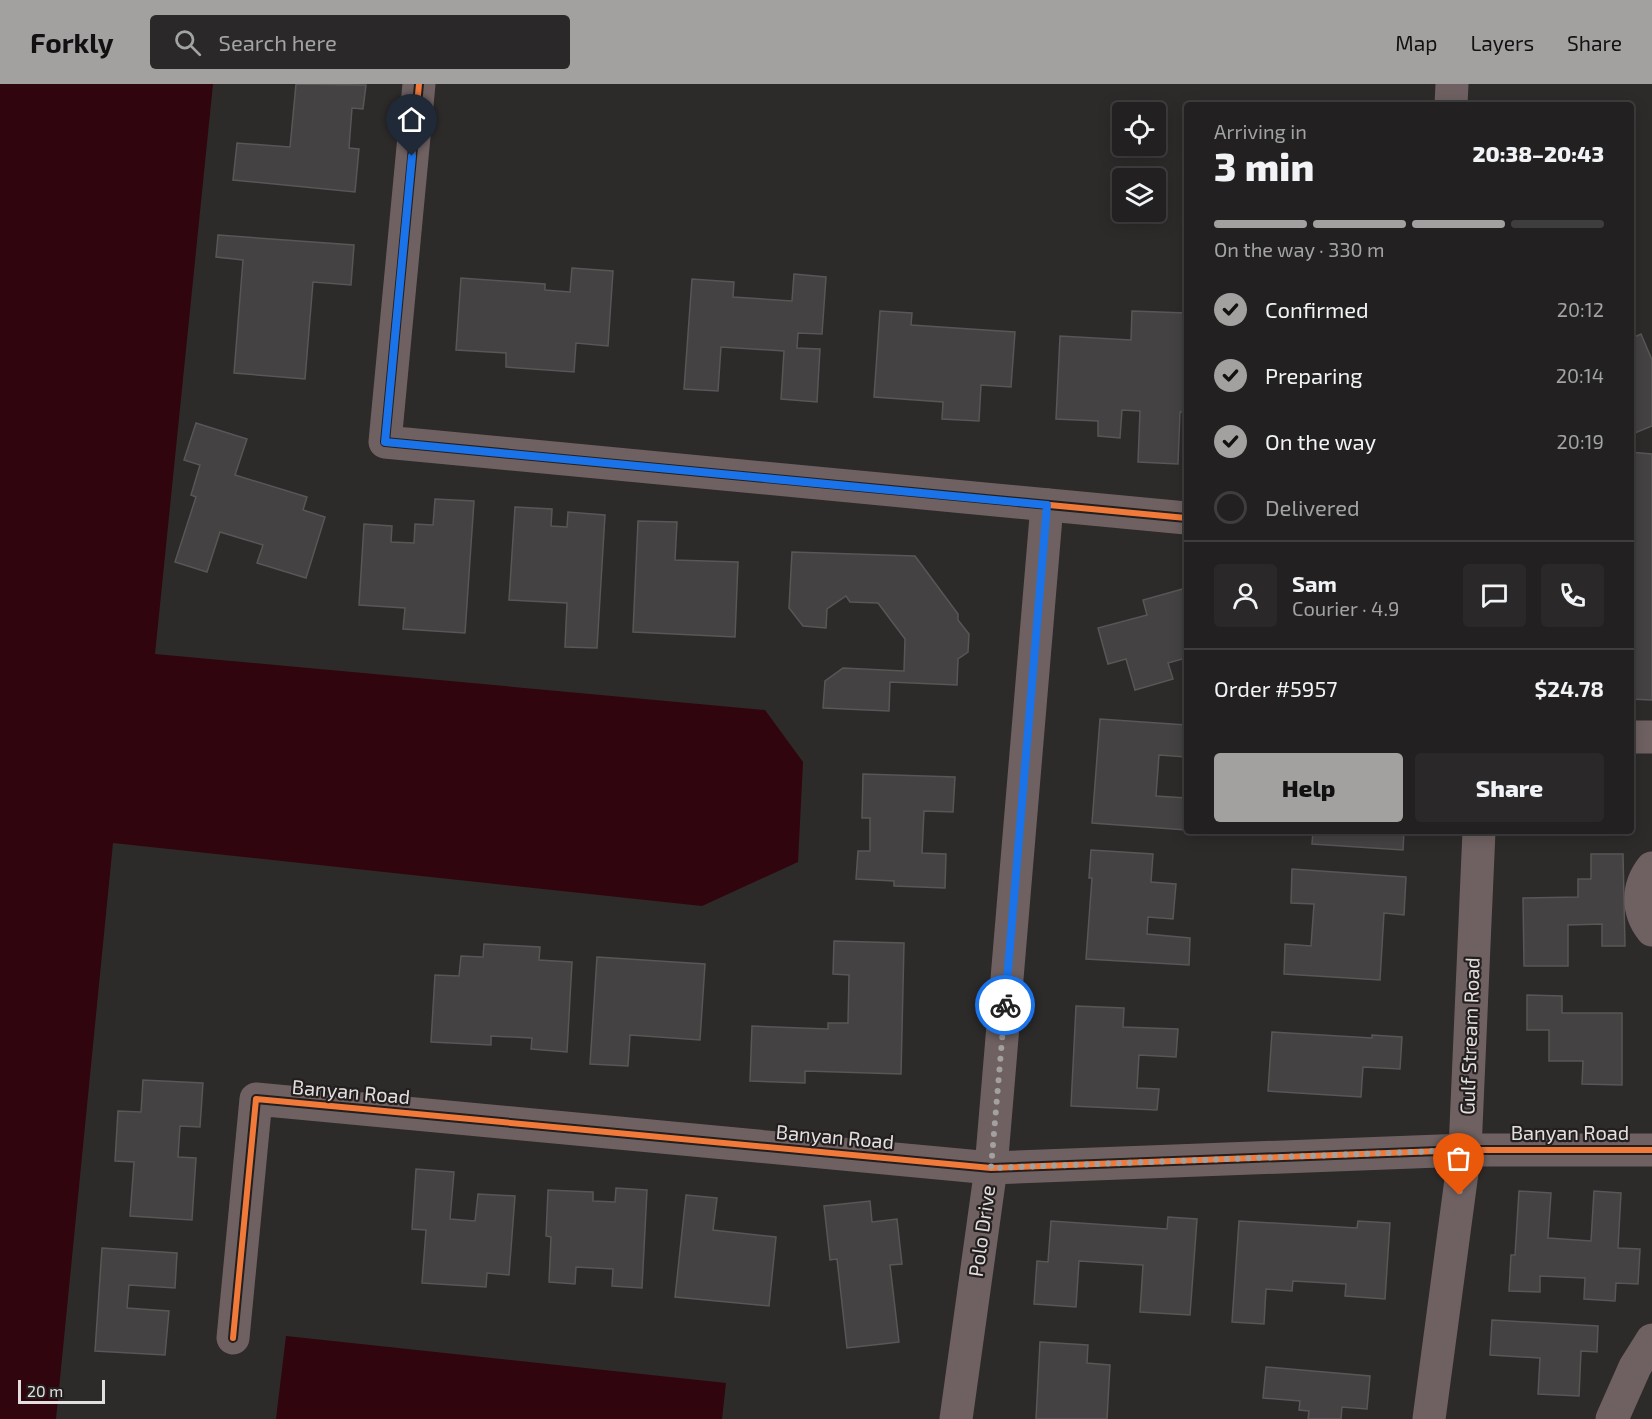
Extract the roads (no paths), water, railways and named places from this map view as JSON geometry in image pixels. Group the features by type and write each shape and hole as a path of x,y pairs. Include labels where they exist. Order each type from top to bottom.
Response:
{"street":[{"path":"419,84 385,442 1184,518"},
{"path":"1451,102 1452,84"},
{"name":"Polo Drive","path":"956,1419 991,1168 1047,505"},
{"path":"1634,737 1652,737"},
{"name":"Gulf Stream Road","path":"1429,1419 1466,1150 1479,834"},
{"path":"1652,868 1640,891 1641,908 1652,930"},
{"name":"Banyan Road","path":"233,1338 256,1099 991,1168 1466,1150 1652,1150"},
{"path":"1612,1419 1635,1368 1652,1340"}]}
